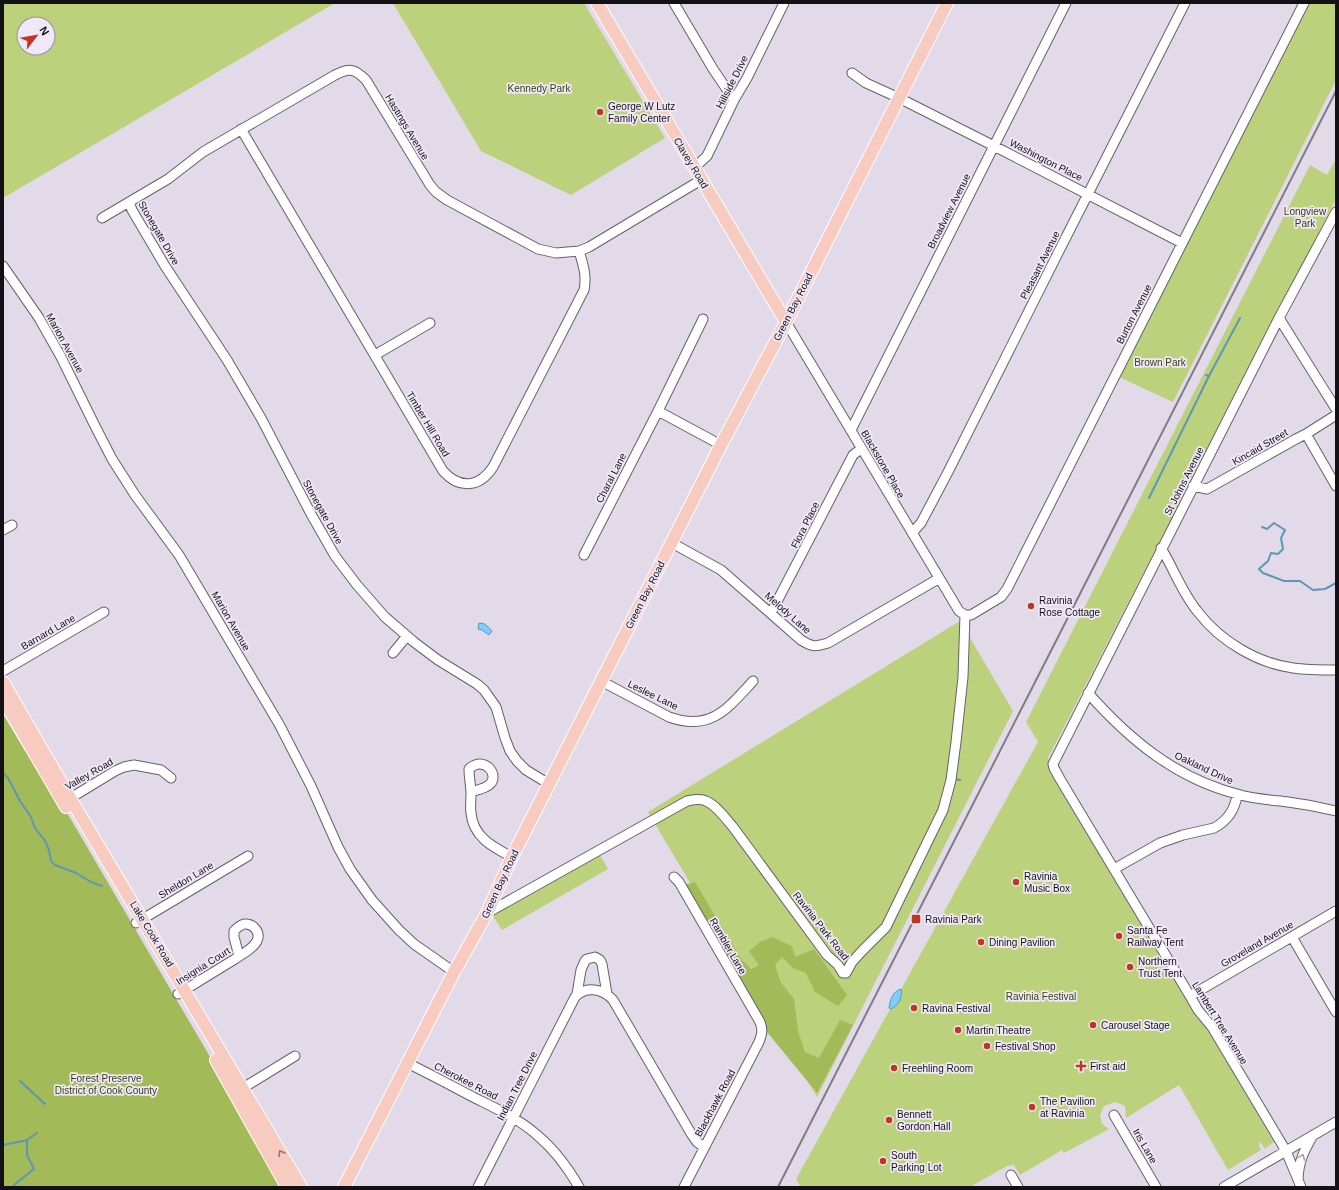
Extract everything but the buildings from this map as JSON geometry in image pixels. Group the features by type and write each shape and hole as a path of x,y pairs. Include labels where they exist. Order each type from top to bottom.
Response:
{"main road":[{"name":"Clavey Road","path":"597,3 786,322"},
{"name":"Green Bay Road","path":"344,1187 454,972 487,913 512,857 721,445 786,322 947,3"},
{"name":"Lake Cook Road","path":"3,682 67,800"},
{"name":"Lake Cook Road","path":"3,699 67,800 239,1090 301,1187"},
{"name":"Lake Cook Road","path":"239,1090 287,1187"}],"street":[{"path":"674,3 713,70 734,100"},
{"name":"Hillside Drive","path":"694,168 707,156 784,3"},
{"name":"Broadview Avenue","path":"850,430 1066,3"},
{"name":"Pleasant Avenue","path":"912,533 921,524 1186,3"},
{"name":"Burton Avenue","path":"964,615 971,615 1001,597 1007,589 1304,3"},
{"name":"Hastings Avenue","path":"102,218 168,179 203,152 334,75 344,71 359,72 366,80 415,161 436,192 447,200 538,249 556,253 578,251 589,247 701,180"},
{"name":"Washington Place","path":"852,73 866,83 994,146 1182,243"},
{"name":"Timber Hill Road","path":"241,129 444,471 449,478 459,482 472,484 482,480 488,475 493,467 584,290 586,282 585,274 578,251"},
{"name":"Stonegate Drive","path":"129,202 132,210 165,266 227,360 261,418 311,514 336,556 357,585 385,617 438,660 477,684 484,690 496,707 510,751 526,770 549,784"},
{"name":"St Johns Avenue","path":"1054,761 1279,318 1336,212"},
{"name":"Marion Avenue","path":"3,266 39,318 61,357 112,459 179,555 279,724 308,780 338,847 354,875 377,906 414,944 454,972"},
{"path":"1279,318 1336,409"},
{"name":"Charal Lane","path":"584,555 658,411 703,319"},
{"name":"Blackstone Place","path":"786,322 938,579 956,608 964,615"},
{"path":"375,355 430,323"},
{"path":"658,411 721,445"},
{"name":"Kincaid Street","path":"1193,486 1207,489 1306,434 1336,415"},
{"path":"1306,434 1336,486"},
{"name":"Flora Place","path":"771,613 854,455 861,448"},
{"path":"3,530 12,525"},
{"name":"Melody Lane","path":"672,543 721,570 801,640 810,646 819,646 828,643 938,579"},
{"path":"1161,548 1182,588 1198,612 1215,631 1229,642 1253,656 1282,666 1295,669 1336,670"},
{"name":"Barnard Lane","path":"3,671 104,612"},
{"name":"Ravinia Park Road","path":"487,913 687,801 695,799 706,800 719,811 733,827 827,954 838,965 843,973 846,973 852,962 886,927 943,810 951,780 956,742 963,677 964,615"},
{"path":"393,653 407,636"},
{"name":"Leslee Lane","path":"601,681 669,717 693,722 704,720 720,714 753,681"},
{"name":"Oakland Drive","path":"1088,693 1124,731 1149,752 1188,775 1237,794 1316,806 1336,811"},
{"name":"Lambert Tree Avenue","path":"1054,761 1054,768 1060,779 1198,1010 1212,1027 1286,1151 1300,1185"},
{"name":"Valley Road","path":"67,800 124,767 134,765 161,770 171,778"},
{"path":"471,792 471,815 477,832 488,843 512,857"},
{"path":"1114,869 1160,844 1184,835 1218,826 1226,820 1233,810 1237,794"},
{"name":"Sheldon Lane","path":"139,921 248,856"},
{"name":"Rambler Lane","path":"674,877 679,882 760,1022 762,1028"},
{"name":"Groveland Avenue","path":"1190,996 1336,911"},
{"path":"1292,937 1336,1012"},
{"name":"Insignia Court","path":"181,992 239,956"},
{"name":"Indian Tree Drive","path":"478,1187 512,1118 577,994 583,965 587,959 595,957 600,960 602,964 607,994 613,1000 692,1135 697,1142 704,1147"},
{"path":"577,994 588,990 597,990 607,994"},
{"name":"Blackhawk Road","path":"684,1187 759,1042 762,1034 762,1028"},
{"path":"239,1090 295,1056"},
{"name":"Cherokee Road","path":"407,1063 512,1118 539,1136 556,1154 579,1187"},
{"name":"Iris Lane","path":"1114,1115 1156,1187"},
{"path":"1224,1187 1336,1122"},
{"path":"1300,1185 1300,1161 1314,1135"},
{"path":"1010,1175 1018,1187"}],"green space":[{"path":"3,3 335,3 3,198"},
{"name":"Kennedy Park","path":"393,3 584,3 665,138 571,195 481,151"},
{"name":"Brown Park","path":"1310,3 1336,3 1336,80 1173,402 1119,377"},
{"name":"Ravinia Festival","path":"1336,159 1336,199 1048,758 1274,1142 1265,1149 1260,1141 1259,1146 1261,1150 1228,1170 1179,1085 1126,1118 1125,1106 1115,1102 1104,1106 1100,1115 1102,1124 1109,1129 1064,1153 1062,1150 1020,1175 1014,1165 1007,1166 970,1187 801,1187 796,1179 1038,742 1026,722 1310,165 1327,175"},
{"path":"960,621 1013,711 817,1097 648,812"},
{"name":"Forest Preserve District of Cook County","path":"3,714 25,751 32,753 206,1050 283,1187 3,1187"},
{"path":"600,855 608,869 502,930 493,916"},
{"path":"695,882 740,958 751,969 759,965 749,951 760,942 772,937 792,946 795,957 814,949 847,995 838,1006 815,992 806,973 793,968 782,957 775,965 781,983 794,999 798,1031 805,1052 819,1058 840,1020 853,1025 817,1093 767,1032 684,885"}],"water":[{"path":"479,623 485,624 492,631 489,635 478,629"},
{"path":"901,989 901,998 898,1003 894,1008 889,1008 892,996"}],"waterway":[{"path":"1209,376 1240,318"},
{"path":"1149,498 1209,376 1206,375"},
{"path":"1262,527 1267,529 1274,523 1285,530 1281,538 1283,549 1278,554 1271,553 1268,561 1259,569 1263,573 1284,581 1300,581 1313,590 1325,589 1336,583"},
{"path":"3,773 8,778 20,801 31,817 35,828 45,841 49,850 51,861 55,865 76,873 91,882 102,886"},
{"path":"954,779 960,780"},
{"path":"20,1081 45,1104"},
{"path":"13,1187 34,1169 27,1155 27,1140 37,1133"},
{"path":"3,1145 27,1140"}],"railway":[{"path":"778,1187 1336,91"}],"place":[{"name":"George W Lutz Family Center","path":"600,112"},
{"name":"Ravinia Rose Cottage","path":"1031,606"},
{"name":"Ravinia Music Box","path":"1016,882"},
{"name":"Ravinia Park","path":"916,919"},
{"name":"Santa Fe Railway Tent","path":"1119,936"},
{"name":"Dining Pavilion","path":"981,942"},
{"name":"Northern Trust Tent","path":"1130,967"},
{"name":"Ravina Festival","path":"914,1008"},
{"name":"Carousel Stage","path":"1093,1025"},
{"name":"Martin Theatre","path":"958,1030"},
{"name":"Festival Shop","path":"987,1046"},
{"name":"First aid","path":"1081,1066"},
{"name":"Freehling Room","path":"894,1068"},
{"name":"The Pavilion at Ravinia","path":"1032,1107"},
{"name":"Bennett Gordon Hall","path":"889,1120"},
{"name":"South Parking Lot","path":"883,1161"}],"park label":[{"name":"Longview Park","path":"1305,216"}]}
